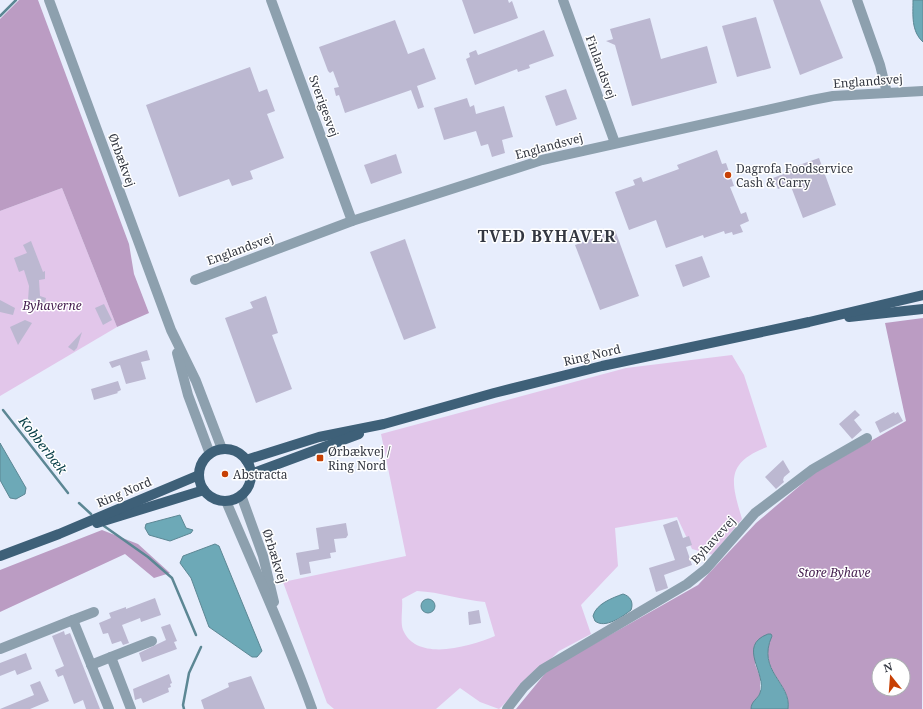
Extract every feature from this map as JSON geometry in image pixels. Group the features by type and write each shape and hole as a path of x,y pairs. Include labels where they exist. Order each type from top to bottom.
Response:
{"main road":[{"name":"Ring Nord","path":"246,460 319,437 384,424 494,393 602,366 923,296"},
{"name":"Ring Nord","path":"809,322 923,309"},
{"name":"Ring Nord","path":"251,474 319,450 384,424"},
{"path":"222,449 235,452 246,460 251,474 246,489 241,495 226,501 210,496 204,490 199,475 204,459 210,454 222,449"},
{"name":"Ring Nord","path":"0,556 59,534 199,475"},
{"name":"Ring Nord","path":"59,534 204,490"}],"street":[{"name":"Ørbækvej","path":"49,0 171,330 196,382 222,449"},
{"name":"Sverigesvej","path":"271,0 352,221"},
{"name":"Finlandsvej","path":"563,0 615,143"},
{"path":"857,0 880,65 887,93"},
{"name":"Englandsvej","path":"195,280 352,221 542,160 833,96 923,91"},
{"name":"Ørbækvej","path":"171,330 188,394 210,454"},
{"name":"Byhavevej","path":"507,709 533,678 555,661 687,584 706,569 755,513 813,469 868,438"},
{"name":"Ørbækvej","path":"241,495 263,556 280,625"},
{"name":"Ørbækvej","path":"226,501 250,560 280,625 312,709"},
{"path":"0,649 94,612"},
{"path":"73,620 109,709"},
{"path":"91,665 152,641"},
{"path":"110,658 131,709"}],"green space":[{"path":"19,0 38,0 129,244 134,274 149,313 117,327 62,188 0,211 0,19"},
{"name":"Byhaverne","path":"62,188 117,327 0,396 0,211"},
{"name":"Store Byhave","path":"923,318 922,709 788,709 788,700 785,691 771,667 768,658 768,648 772,636 768,634 756,642 755,664 760,677 760,693 751,709 516,709 548,670 698,585 756,523 816,472 906,421 885,323"},
{"path":"732,355 744,375 767,447 753,453 738,467 734,484 735,494 742,519 713,555 692,549 677,517 615,528 618,566 581,605 591,634 559,651 499,709 480,702 460,688 436,709 334,709 327,703 283,582 406,556 381,434 626,368","holes":["417,591 485,602 495,636 472,644 445,649 432,649 420,646 410,640 402,627 402,599"]},
{"path":"102,530 138,544 170,573 154,578 125,554 0,612 0,570"}],"water":[{"path":"913,0 923,0 923,42 916,33 913,17"},
{"path":"0,443 26,488 25,494 16,499 10,498 0,480"},
{"path":"180,515 186,528 193,530 191,533 170,541 149,535 145,528 146,524"},
{"path":"215,544 219,546 262,651 257,657 252,657 209,627 191,578 180,563 183,556"},
{"path":"623,594 628,596 631,600 631,610 618,619 608,623 604,624 595,621 593,616 597,608 614,597"},
{"path":"425,599 431,599 435,603 435,609 431,613 425,613 421,609 421,603"},
{"path":"771,634 772,636 768,648 768,659 771,668 785,692 788,700 788,709 751,709 752,704 760,693 761,686 755,661 754,646 759,639"}],"building":[{"path":"462,0 508,0 509,3 512,1 518,18 474,34"},
{"path":"773,0 820,0 843,58 800,75"},
{"path":"756,17 771,68 737,77 722,26"},
{"path":"650,18 661,59 707,46 717,83 632,106 615,45 606,41 613,39 610,29"},
{"path":"395,20 408,54 424,48 436,79 417,86 424,107 418,109 411,90 345,113 339,95 336,96 334,88 339,87 333,71 330,73 328,71 319,47"},
{"path":"544,30 554,56 529,65 530,68 518,72 517,69 475,85 466,59 470,57 469,53 476,50 478,55"},
{"path":"250,67 259,92 267,89 275,111 267,114 284,158 250,171 253,179 232,186 229,179 179,197 146,105"},
{"path":"566,89 577,119 556,126 545,96"},
{"path":"467,98 470,107 474,105 476,114 504,106 513,137 502,140 505,153 492,157 488,144 481,146 476,131 444,140 434,108"},
{"path":"717,150 722,164 726,163 734,186 730,187 741,214 746,212 749,221 740,225 743,232 733,235 732,232 725,234 724,231 704,238 703,235 666,248 656,220 629,230 615,192 635,185 633,180 641,177 643,182 679,169 677,165"},
{"path":"396,154 402,173 371,184 364,165"},
{"path":"819,158 836,205 803,218 790,184 778,189 773,178 786,173 785,170"},
{"path":"615,230 639,296 600,310 575,245"},
{"path":"405,239 436,328 404,340 370,252"},
{"path":"31,241 43,272 45,271 45,279 39,280 40,296 46,298 44,306 34,303 34,300 28,300 29,286 24,270 19,272 14,258 27,253 23,245"},
{"path":"702,256 710,277 683,287 675,265"},
{"path":"266,296 278,333 272,335 292,389 256,403 225,318 253,308 250,302"},
{"path":"0,300 15,308 13,315 0,312"},
{"path":"104,304 112,320 103,325 95,308"},
{"path":"25,320 32,323 18,345 10,327"},
{"path":"82,332 77,348 74,351 68,347"},
{"path":"147,350 150,360 141,362 146,379 126,384 120,365 112,368 109,362"},
{"path":"118,381 121,390 117,392 118,393 94,400 91,389"},
{"path":"855,410 860,415 854,420 862,430 852,439 839,424"},
{"path":"894,412 895,414 898,412 903,421 880,433 875,422"},
{"path":"783,460 790,472 784,477 784,482 776,489 765,477"},
{"path":"677,520 683,538 689,536 692,545 686,547 692,565 664,575 668,588 656,592 649,568 675,560 663,525"},
{"path":"346,523 348,535 346,538 334,539 336,552 330,553 331,558 309,562 311,573 300,575 296,553 319,549 316,528"},
{"path":"155,598 161,615 141,622 140,618 122,625 129,643 123,645 121,641 112,644 108,633 103,634 99,623 111,618 109,613 126,607 126,609"},
{"path":"479,610 481,623 469,625 468,612"},
{"path":"170,624 177,641 174,642 177,649 142,662 139,653 166,640 161,627"},
{"path":"64,631 65,635 70,633 100,709 86,709 83,700 74,704 63,675 58,677 55,670 64,666 52,636"},
{"path":"26,653 32,669 17,675 15,670 0,676 0,663"},
{"path":"169,674 172,683 170,684 171,687 168,688 169,692 143,703 141,698 135,700 133,689"},
{"path":"251,676 265,709 204,709 201,700 229,687 228,683"},
{"path":"40,681 49,701 30,709 0,709 34,695 30,685"}],"waterway":[{"name":"Kobberbæk","path":"0,16 16,0"},
{"name":"Kobberbæk","path":"3,410 68,493"},
{"name":"Kobberbæk","path":"79,503 91,514"},
{"name":"Kobberbæk","path":"104,526 148,557 172,578 196,635"},
{"name":"Kobberbæk","path":"184,709 183,705 189,673 201,647"}],"place":[{"name":"Dagrofa Foodservice Cash & Carry","path":"728,175"},
{"name":"Ørbækvej / Ring Nord","path":"320,458"},
{"name":"Abstracta","path":"225,474"}],"district":[{"name":"TVED BYHAVER","path":"547,236"}]}
